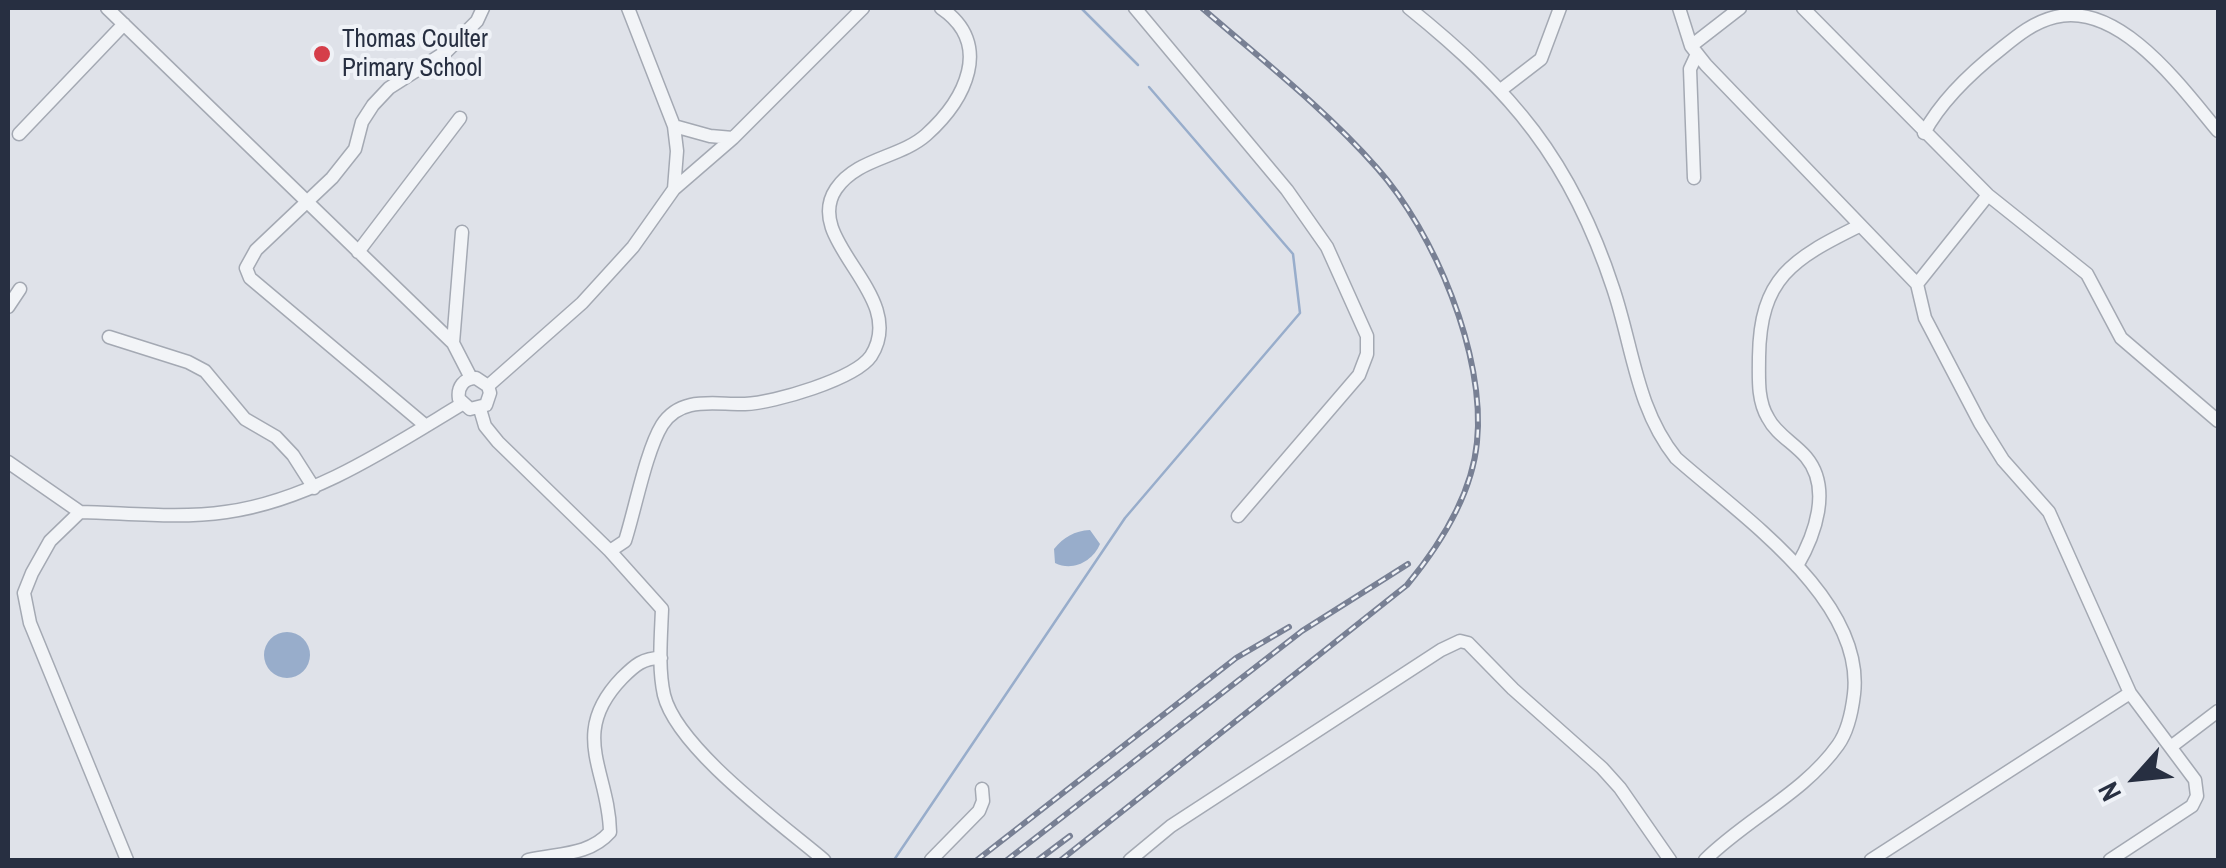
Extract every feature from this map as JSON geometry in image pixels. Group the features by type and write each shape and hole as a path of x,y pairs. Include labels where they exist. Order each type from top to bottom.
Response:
{"street":[{"path":"107,8 453,343 471,378"},
{"path":"426,426 250,278 246,268 249,258 355,150 362,122 373,105 389,88 447,51 477,21 483,8"},
{"path":"628,8 674,126 674,189"},
{"path":"488,386 582,302 633,246 674,189 733,138 863,8"},
{"path":"610,551 625,541 663,422 682,408 701,401 764,402 854,372 870,358 879,338 878,317 862,275 840,249 830,228 832,193 846,176 924,137 964,88 970,50 966,32 941,8"},
{"path":"1135,8 1288,190 1327,247 1367,336 1359,375 1238,516"},
{"path":"1409,8 1502,89 1556,160 1592,227 1644,402 1658,435 1676,458 1798,566 1833,610 1850,642 1856,678 1852,713 1840,743 1809,778 1705,860"},
{"path":"1502,89 1540,59 1560,8"},
{"path":"1679,8 1694,50 1918,284 1925,318 1980,423 2004,460 2049,512 2130,694 2194,780 2196,796 2192,806 2110,860"},
{"path":"1694,178 1690,69 1694,50 1740,8"},
{"path":"1804,8 1988,195 2087,274 2121,338 2216,413"},
{"path":"1924,133 1932,117 1988,59 2028,28 2057,16 2087,17 2110,25 2134,41 2171,75 2218,131"},
{"path":"19,134 124,24"},
{"path":"358,252 460,118"},
{"path":"674,126 733,138"},
{"path":"1918,284 1988,195"},
{"path":"1798,566 1810,544 1819,495 1816,476 1807,458 1768,420 1761,402 1761,318 1776,281 1806,256 1859,226"},
{"path":"453,343 462,232"},
{"path":"8,307 20,289"},
{"path":"108,337 205,371 245,419 276,436 314,488"},
{"path":"471,378 488,386 489,400 480,409 470,410 462,404 459,388 471,378"},
{"path":"8,462 80,512 226,512 276,502 314,488 462,404"},
{"path":"480,409 498,442 610,551 662,609 664,693 673,719 695,748 824,860"},
{"path":"80,512 50,541 24,593 30,622 127,860"},
{"path":"1130,860 1171,826 1460,641 1468,643 1602,768 1670,860"},
{"path":"528,860 586,850 610,832 610,815 596,769 596,723 603,700 629,671 642,660 661,658"},
{"path":"1871,860 2130,694"},
{"path":"2172,746 2218,711"},
{"path":"931,860 979,811 982,789"}],"water":[{"path":"1090,530 1100,544 1093,555 1075,565 1055,563 1054,549 1062,541 1074,533"},
{"path":"287,632 303,639 310,655 303,671 287,678 271,671 264,655 271,639"}],"waterway":[{"path":"1081,8 1138,65"},
{"path":"894,860 1125,518 1300,313 1293,254 1149,87"}],"railway":[{"path":"1061,860 1407,585 1452,518 1474,462 1478,408 1473,371 1452,296 1418,226 1357,146 1202,8"},
{"path":"1007,860 1302,631 1408,564"},
{"path":"977,860 1236,658 1289,627"},
{"path":"1038,860 1070,836"}],"place":[{"name":"Thomas Coulter Primary School","path":"322,54"}]}
